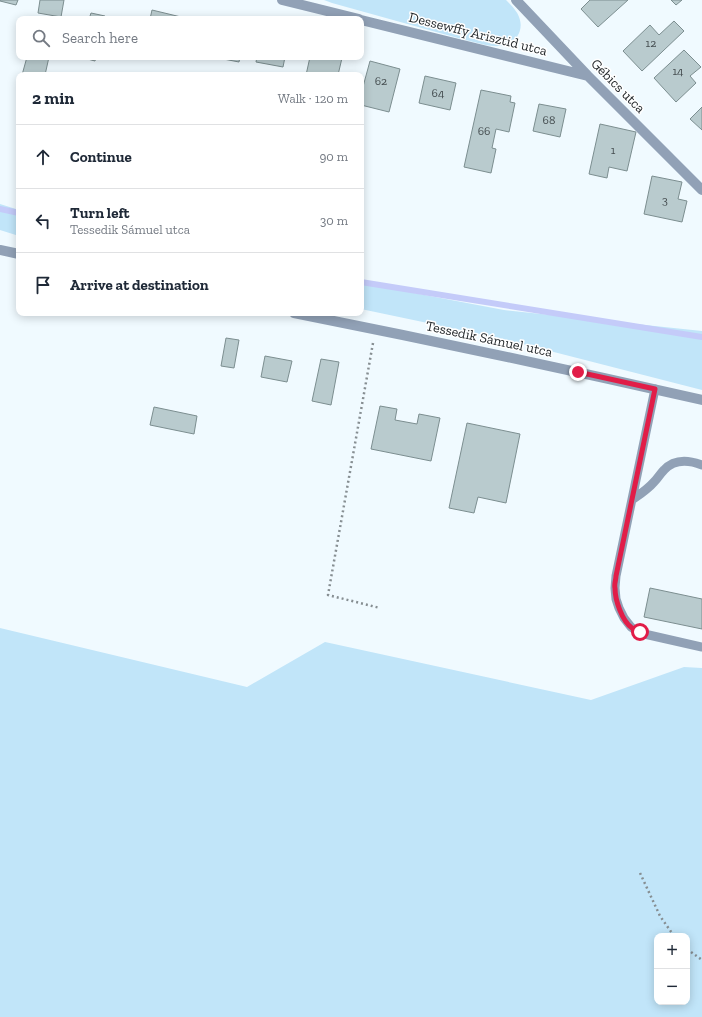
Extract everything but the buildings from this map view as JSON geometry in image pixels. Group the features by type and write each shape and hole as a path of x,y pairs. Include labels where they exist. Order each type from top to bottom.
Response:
{"street":[{"name":"Dessewffy Arisztid utca","path":"283,0 348,16"},
{"name":"Gébics utca","path":"516,0 588,76 702,190"},
{"name":"Dessewffy Arisztid utca","path":"364,20 588,76"},
{"path":"0,250 16,253"},
{"name":"Tessedik Sámuel utca","path":"309,316 547,365 702,400"}],"lane":[{"path":"655,389 616,576 614,588 616,599 624,618 631,627 640,632 702,646"},
{"path":"632,500 653,483 664,469 674,463 685,461 702,465"}],"path":[{"path":"369,361 328,595 380,608"},
{"path":"640,873 660,916 672,933"},
{"path":"690,951 702,960"}],"shaded area":[{"path":"324,0 506,0 514,8 518,15 521,28 517,37 510,43 500,46 491,46"},
{"path":"0,204 16,209 16,235 0,230"},
{"path":"364,284 504,310 702,331 702,390 499,338 364,310"},
{"path":"0,628 247,687 325,642 591,700 684,667 702,668 702,1017 0,1017"}],"waterway":[{"path":"0,209 16,212"},
{"path":"364,282 702,337"}],"route":[{"path":"578,372 655,389 614,588 619,608 624,618 631,627 640,632"}]}
